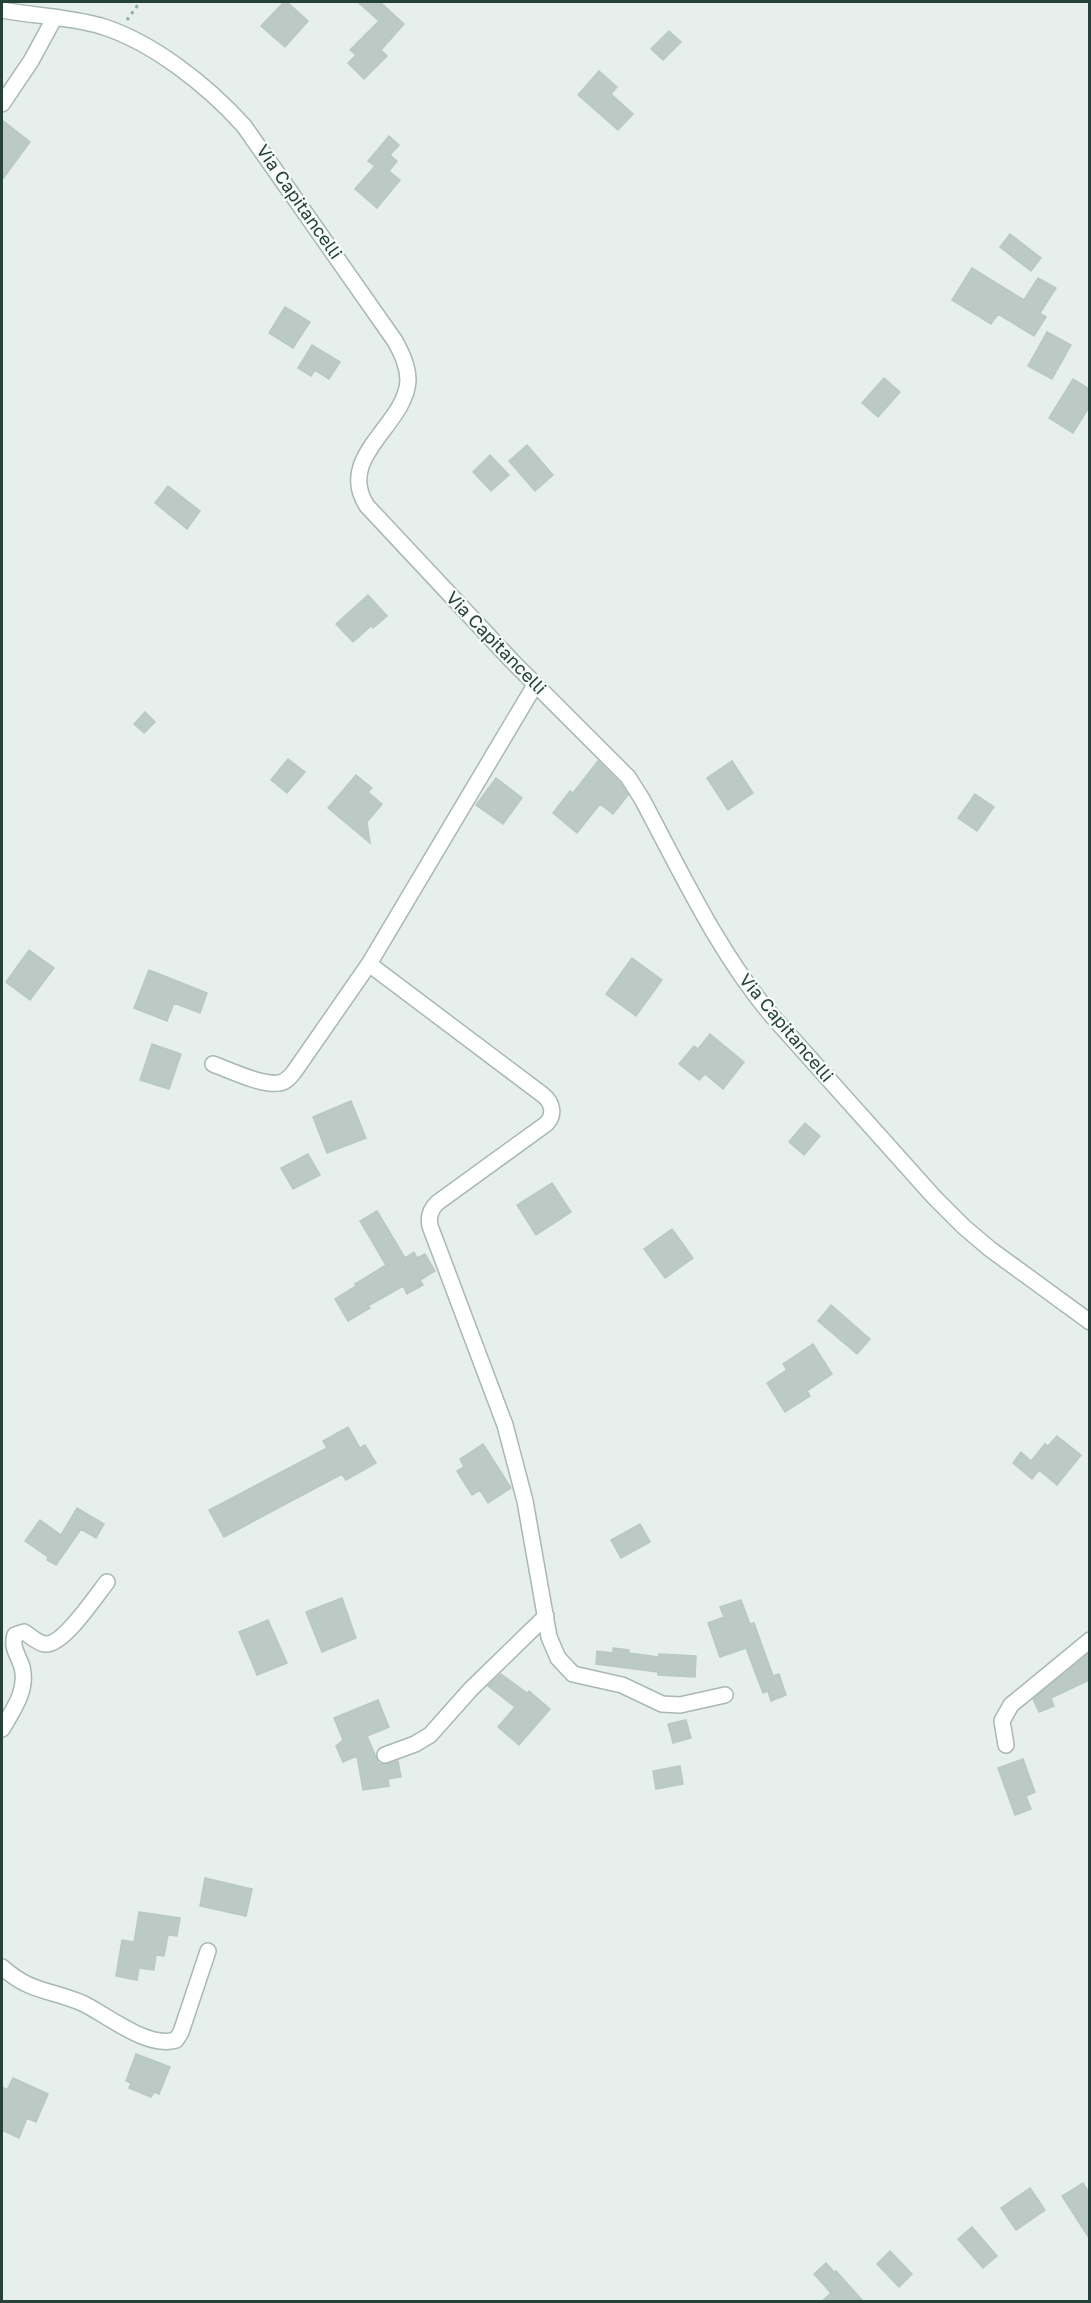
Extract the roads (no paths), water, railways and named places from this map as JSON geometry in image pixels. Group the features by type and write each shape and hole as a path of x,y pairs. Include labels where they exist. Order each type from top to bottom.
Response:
{"street":[{"name":"Via Capitancelli","path":"2,9 91,24 119,32 182,70 223,104 244,126 395,341 406,366 407,386 400,404 362,463 357,482 360,494 372,512 632,783 714,934 743,979 773,1017 913,1174 964,1227 990,1250 1089,1322"},
{"path":"2,104 31,61 55,17"},
{"path":"213,1064 276,1084 285,1081 294,1072 369,964 536,685"},
{"path":"369,964 543,1095 551,1105 552,1115 546,1124 437,1203 429,1217 430,1226 485,1368 507,1433 532,1532 549,1637 558,1658 573,1674 622,1685 666,1705 680,1705 725,1695"},
{"path":"2,1729 23,1687 22,1669 13,1647 15,1635 24,1632 42,1643 55,1642 68,1631 107,1582"},
{"path":"385,1755 415,1744 430,1735 477,1683 546,1616"},
{"path":"1006,1745 1002,1721 1011,1705 1089,1640"},
{"path":"2,1967 26,1986 72,2000 123,2028 167,2042 176,2040 181,2032 208,1951"}]}
